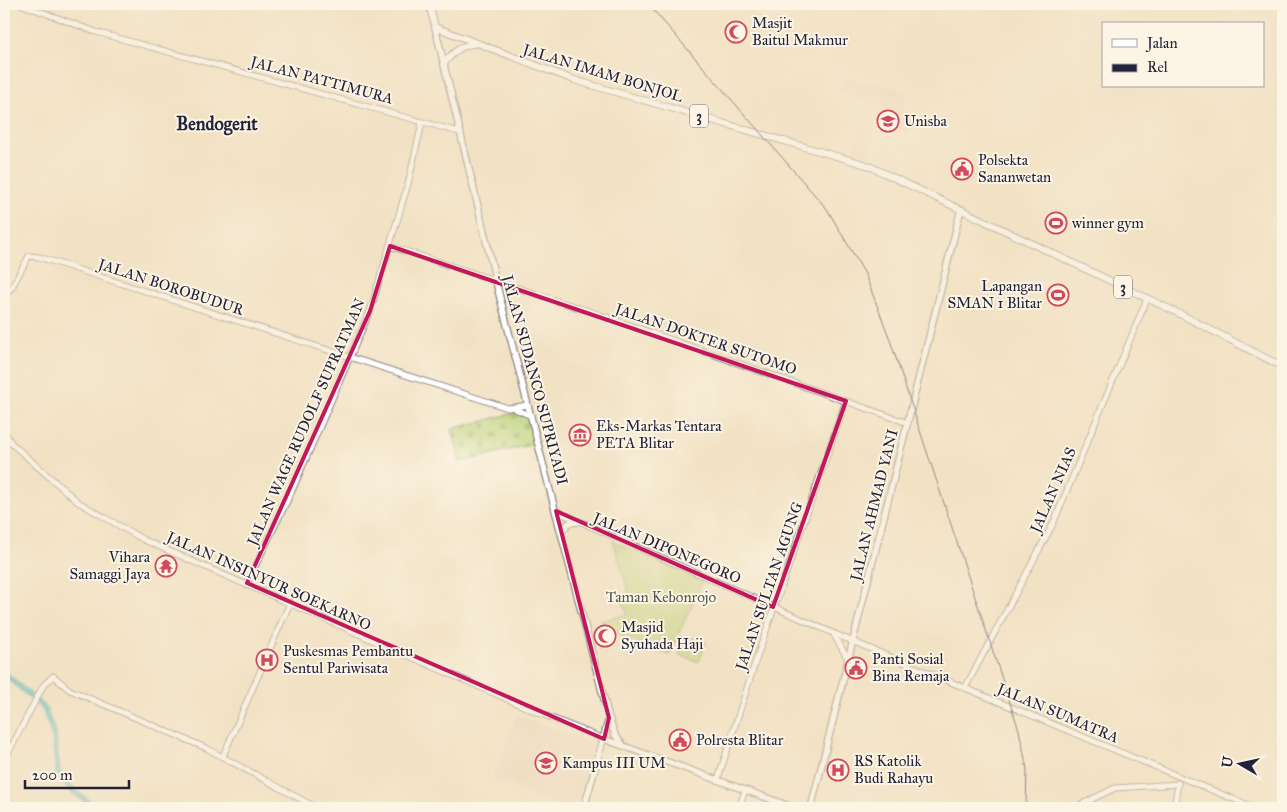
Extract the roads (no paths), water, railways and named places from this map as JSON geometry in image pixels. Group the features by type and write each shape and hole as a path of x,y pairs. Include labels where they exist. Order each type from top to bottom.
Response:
{"highway":[{"path":"429,4 435,27"},
{"name":"JALAN IMAM BONJOL","path":"435,27 574,80 852,159 962,209"},
{"path":"444,64 459,49 478,44"},
{"name":"3","path":"962,209 1147,298 1283,367"}],"main road":[{"name":"JALAN PATTIMURA","path":"20,4 96,32 178,53 326,96 385,110 422,123 459,132"},
{"name":"JALAN SUDANCO SUPRIYADI","path":"435,27 496,280 609,718 584,808"},
{"name":"JALAN WAGE RUDOLF SUPRATMAN","path":"247,584 291,493 351,359 370,311 390,246 422,123"},
{"name":"JALAN AHMAD YANI","path":"811,808 904,422 962,209"},
{"name":"JALAN DOKTER SUTOMO","path":"390,246 496,280 904,422"},
{"name":"JALAN BOROBUDUR","path":"4,296 12,287 29,256 31,256 351,359"},
{"name":"JALAN NIAS","path":"966,684 1038,555 1088,442 1147,298"},
{"path":"351,359 514,409 531,416"},
{"name":"JALAN SULTAN AGUNG","path":"718,780 774,607 846,401"},
{"path":"514,409 528,405"},
{"name":"JALAN INSINYUR SOEKARNO","path":"4,431 12,444 89,510 144,540 539,713 604,739"},
{"name":"JALAN DIPONEGORO","path":"556,511 577,522 852,642"},
{"path":"561,532 569,523 577,522"},
{"path":"223,756 290,603"},
{"path":"832,633 848,659"},
{"name":"JALAN SUMATRA","path":"852,642 966,684 1255,808"},
{"path":"4,761 43,686 53,676 70,690 223,756 316,808"},
{"path":"609,718 615,735 625,747"},
{"path":"604,739 795,808"},
{"path":"1174,808 1179,777"},
{"path":"1074,808 1115,788 1178,784"},
{"path":"738,808 745,790"}],"waterway":[{"path":"4,673 44,708 54,735 58,773 73,791 95,807 137,805 146,808"}],"railway":[{"path":"648,4 827,209 865,274 889,337 1019,730 1027,769 1026,808"}],"place":[{"name":"Masjit Baitul Makmur","path":"736,32"},
{"name":"Unisba","path":"888,121"},
{"name":"Polsekta Sananwetan","path":"962,169"},
{"name":"winner gym","path":"1056,223"},
{"name":"Lapangan SMAN 1 Blitar","path":"1058,295"},
{"name":"Eks-Markas Tentara PETA Blitar","path":"580,435"},
{"name":"Vihara Samaggi Jaya","path":"166,566"},
{"name":"Masjid Syuhada Haji","path":"605,636"},
{"name":"Puskesmas Pembantu Sentul Pariwisata","path":"267,660"},
{"name":"Panti Sosial Bina Remaja","path":"856,668"},
{"name":"Polresta Blitar","path":"680,740"},
{"name":"Kampus III UM","path":"546,763"},
{"name":"RS Katolik Budi Rahayu","path":"838,770"}],"district":[{"name":"Bendogerit","path":"217,124"}],"park label":[{"name":"Taman Kebonrojo","path":"661,597"}]}
